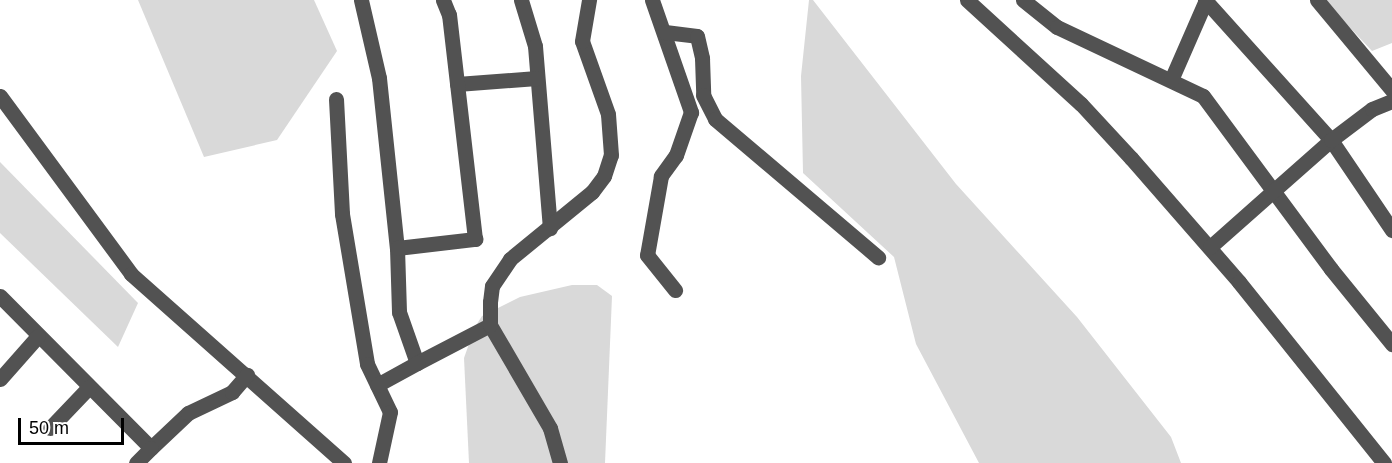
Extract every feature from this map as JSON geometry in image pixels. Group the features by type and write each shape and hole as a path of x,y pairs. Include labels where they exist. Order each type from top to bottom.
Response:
{"street":[{"path":"361,0 379,78 397,248 399,312 417,363"},
{"path":"397,248 475,239 449,15 443,0"},
{"path":"521,0 535,46 550,228"},
{"path":"560,463 550,428 490,325 492,286 510,259 592,192 604,176 612,155 608,114 582,41 589,0"},
{"path":"652,0 691,112 676,155 661,176 647,255 675,290"},
{"path":"967,0 983,5 1081,104 1210,247 1384,463"},
{"path":"1023,0 1057,27 1203,96 1392,344"},
{"path":"1171,80 1206,0 1330,140 1392,230"},
{"path":"1317,0 1392,90"},
{"path":"664,32 697,36 702,95 715,119 878,257"},
{"path":"457,84 537,78"},
{"path":"0,96 131,274 344,463"},
{"path":"336,99 342,214 367,364 390,412 379,463"},
{"path":"1210,247 1330,140 1372,109 1392,101"},
{"path":"0,296 151,448"},
{"path":"377,385 490,325"},
{"path":"0,378 38,336"},
{"path":"136,463 188,413 232,392 247,375"},
{"path":"50,429 89,387"}],"shaded area":[{"path":"138,0 314,0 337,51 277,140 204,157"},
{"path":"809,0 813,0 956,184 1077,317 1171,437 1181,463 979,463 916,344 894,257 803,173 801,76"},
{"path":"1324,0 1392,0 1392,43 1372,51"},
{"path":"0,162 138,303 118,347 0,233"},
{"path":"572,285 597,285 612,296 605,463 469,463 464,358 475,327 482,316 520,297"}]}
